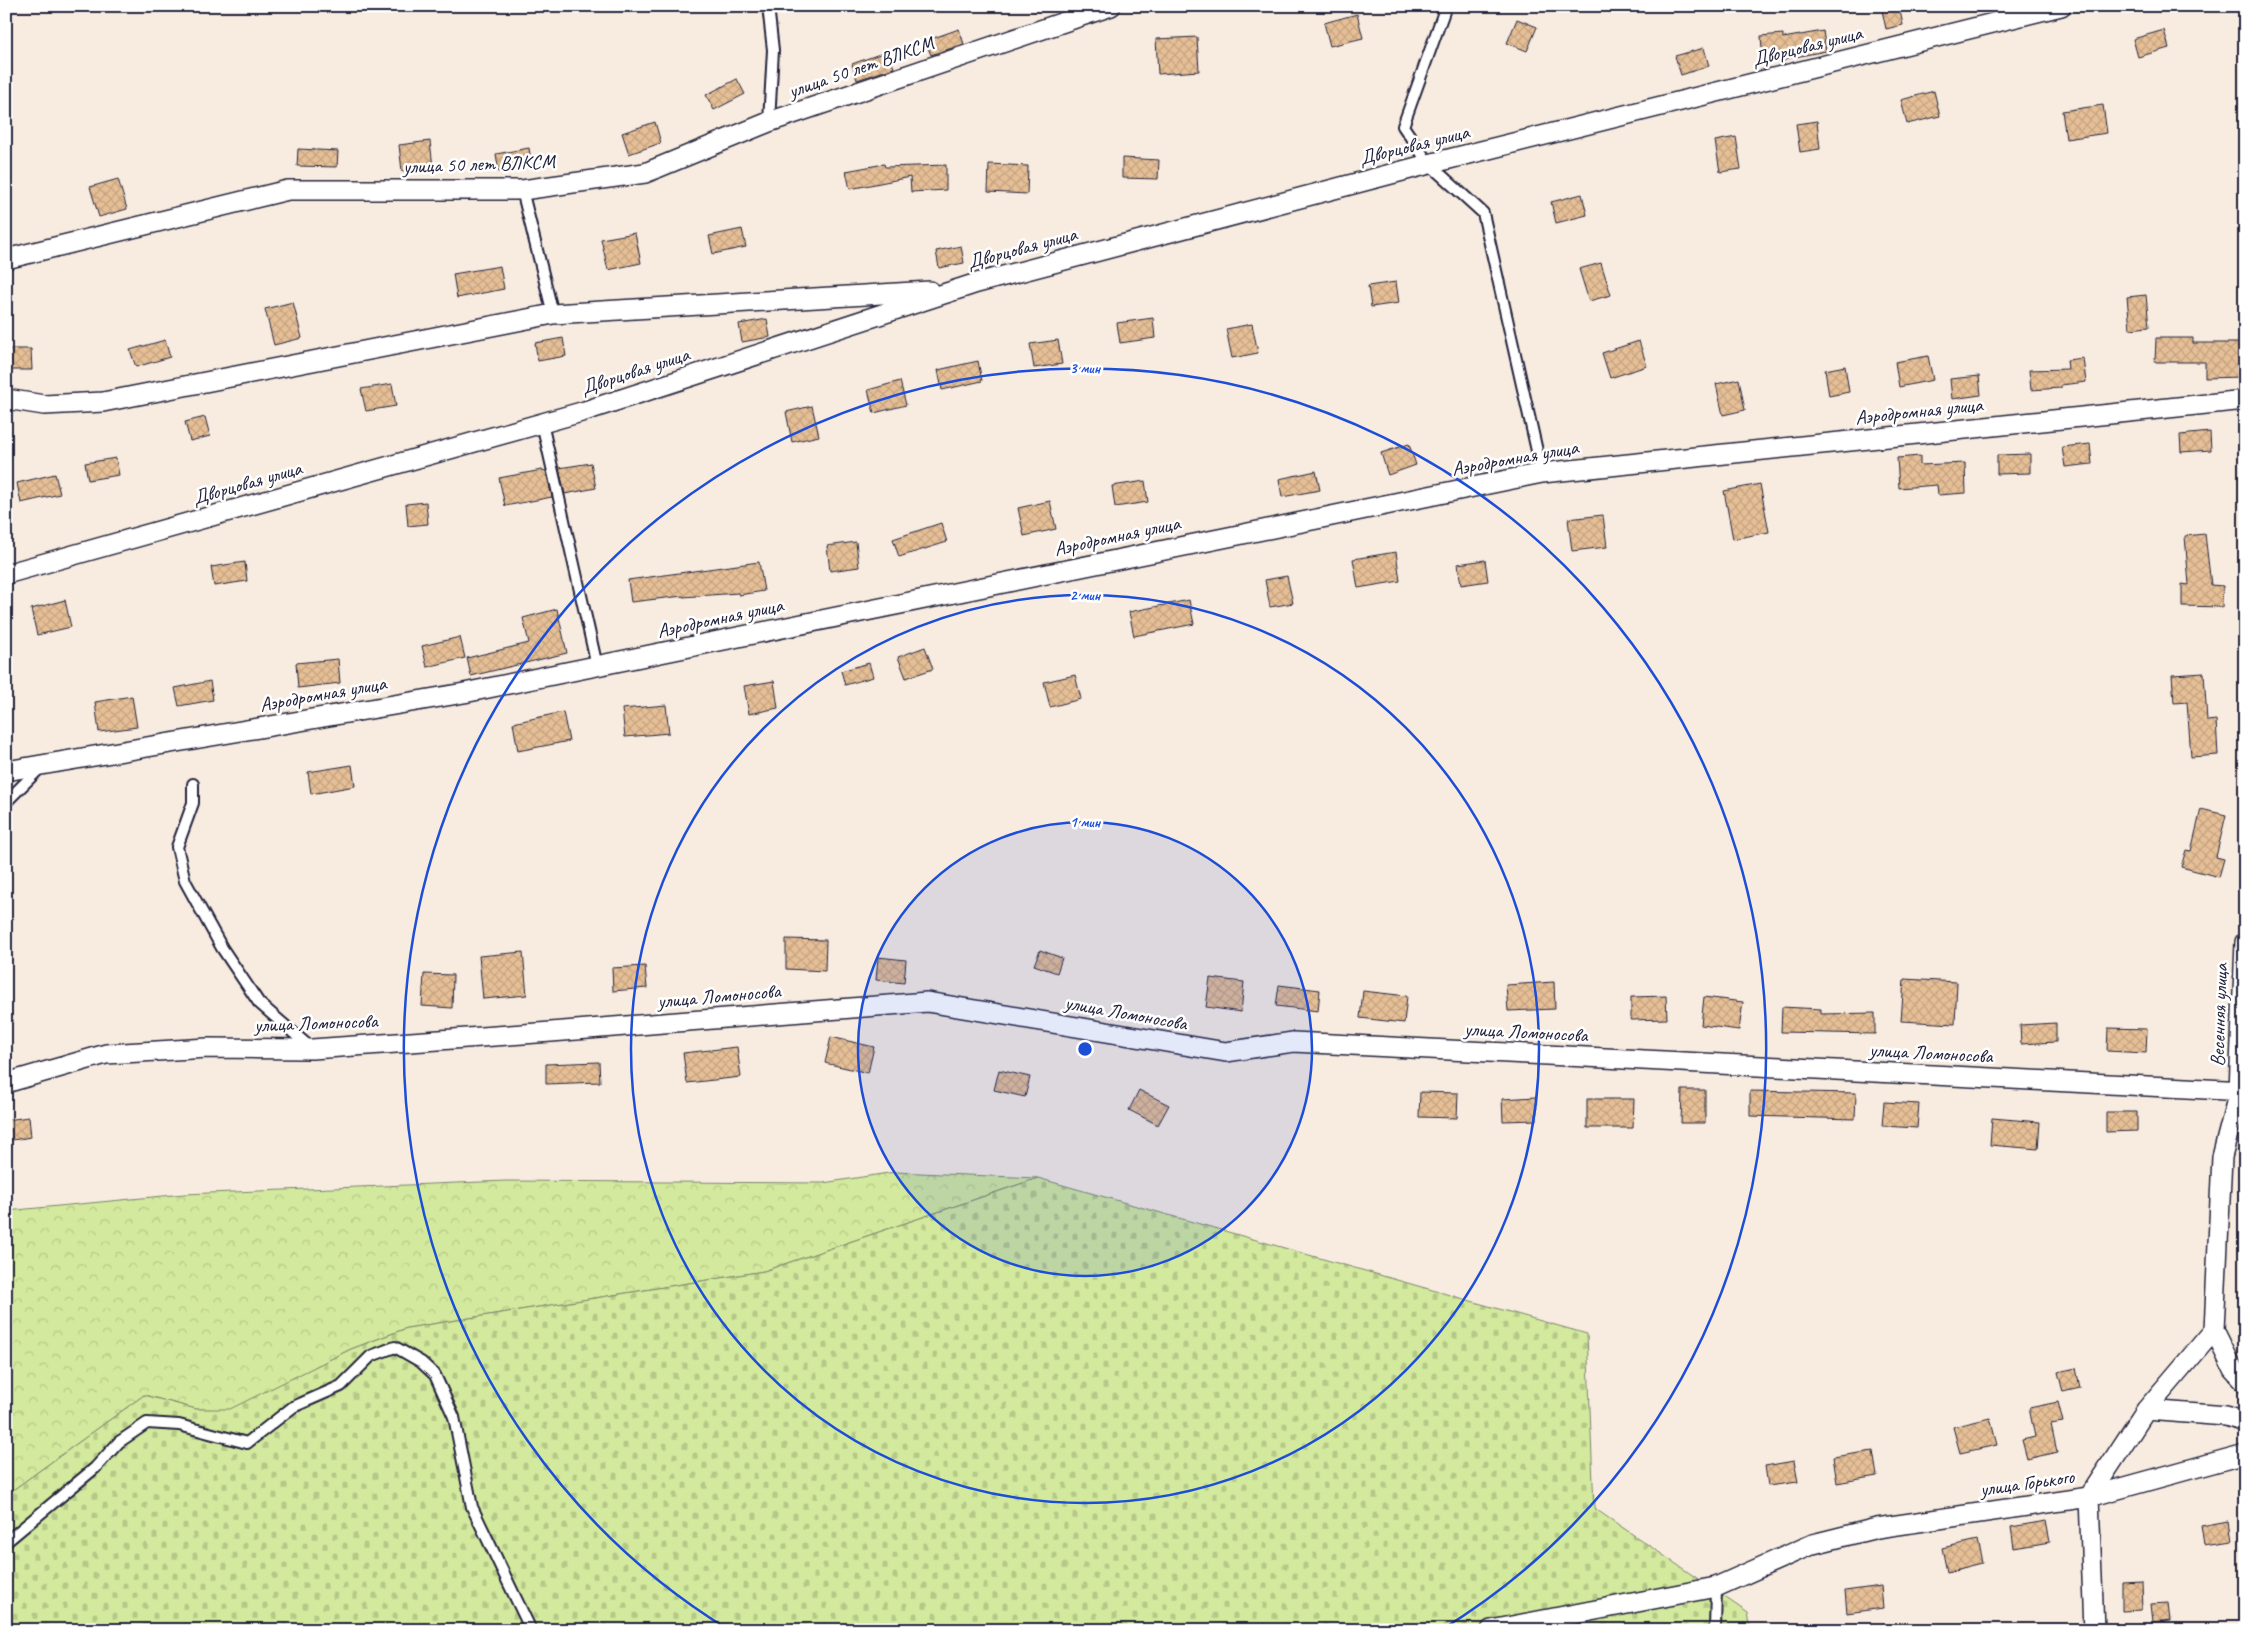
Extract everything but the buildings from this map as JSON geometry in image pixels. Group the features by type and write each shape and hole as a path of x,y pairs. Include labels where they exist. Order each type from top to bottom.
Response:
{"street":[{"name":"улица 50 лет ВЛКСМ","path":"6,259 288,190 522,190 644,173 769,122 1111,6"},
{"name":"Дворцовая улица","path":"6,574 585,411 956,290 1429,164 2061,6"},
{"path":"6,399 44,405 103,402 553,314 956,290"},
{"name":"Аэродромная улица","path":"6,771 464,693 1542,473 2245,400"},
{"name":"Весенняя улица","path":"2214,1330 2222,1157 2242,1091 2245,942"},
{"name":"улица Ломоносова","path":"6,1083 106,1054 208,1048 312,1048 551,1032 927,1002 1226,1052 1293,1042 2242,1091"},
{"path":"2094,1630 2089,1496 2146,1410 2214,1330 2233,1369 2245,1382"},
{"path":"2146,1410 2226,1416 2245,1422"},
{"name":"улица Горького","path":"1491,1630 1716,1587 1813,1544 1877,1528 2089,1496 2245,1454"}],"lane":[{"path":"768,6 773,50 769,122"},
{"path":"1446,6 1403,126 1429,164 1482,213 1542,473"},
{"path":"522,190 553,314"},
{"path":"542,423 597,666"},
{"path":"6,802 42,765"},
{"path":"193,784 193,803 177,847 185,881 222,948 259,1002 312,1048"},
{"path":"6,1542 95,1468 119,1442 147,1423 179,1425 247,1443 293,1407 341,1386 372,1356 395,1347 421,1362 435,1375 454,1417 472,1507 531,1630"},
{"path":"1715,1630 1716,1587"}],"green space":[{"path":"895,1172 1038,1178 764,1271 407,1328 351,1349 230,1410 196,1409 144,1395 6,1495 6,1211 184,1194 506,1181 823,1183"},
{"path":"1038,1178 1587,1334 1594,1508 1748,1613 1751,1630 6,1630 6,1495 144,1395 196,1409 230,1409 351,1349 407,1328 764,1271"}]}
